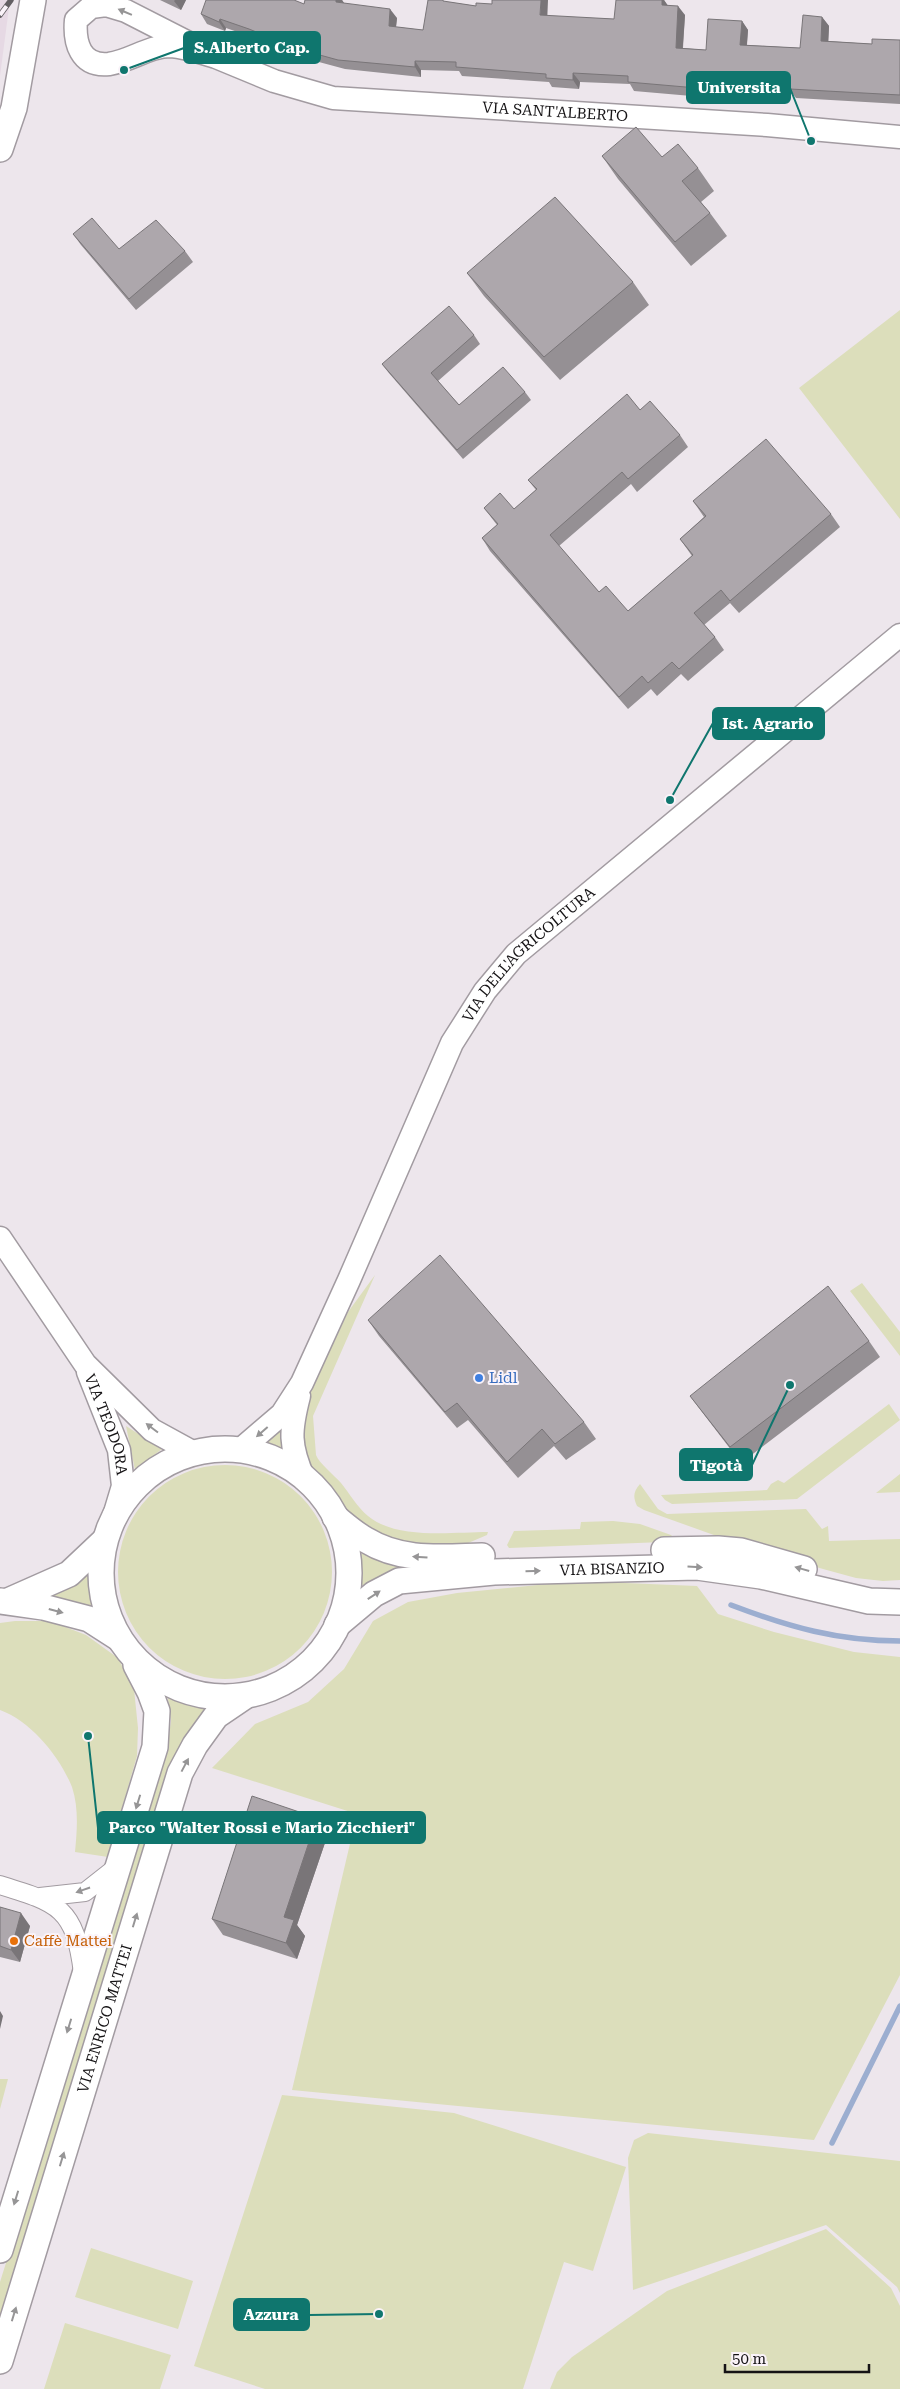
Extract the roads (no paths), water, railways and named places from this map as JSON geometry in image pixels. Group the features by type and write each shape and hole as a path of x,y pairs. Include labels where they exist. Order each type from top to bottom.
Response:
{"main road":[{"path":"0,149 14,108 33,0"},
{"path":"0,2250 155,1747 157,1711 150,1692 124,1647 104,1607 100,1574 104,1541 114,1516 129,1495 147,1476 170,1462 194,1453 217,1449 240,1450 269,1457 296,1471 319,1492 336,1517 346,1545 349,1574 345,1604 331,1638 308,1666 279,1686 244,1697 203,1697 164,1683 124,1647 89,1620 4,1601"},
{"name":"VIA BISANZIO","path":"336,1517 366,1540 394,1554 415,1557 442,1558 718,1549 741,1551 852,1584 879,1589 900,1590"},
{"path":"4,1601 69,1574 104,1541"},
{"name":"VIA BISANZIO","path":"337,1625 374,1594 400,1581 463,1574 544,1570 697,1566 761,1576 869,1601 900,1602"},
{"name":"VIA ENRICO MATTEI","path":"0,2361 180,1774 195,1745 216,1716 244,1697"}],"street":[{"name":"VIA SANT'ALBERTO","path":"216,57 171,46 146,50 108,64 91,61 79,50 74,38 76,20 91,7 106,4 126,11 216,57 274,81 333,98 767,125 900,137"},
{"path":"146,50 151,44 152,25"},
{"name":"VIA DELL'AGRICOLTURA","path":"240,1450 282,1414 302,1383 452,1043 485,991 516,954 900,635"},
{"name":"VIA TEODORA","path":"0,1238 85,1364 152,1430 194,1453"},
{"name":"VIA TEODORA","path":"85,1364 119,1450 123,1486 114,1516"},
{"name":"VIA DELL'AGRICOLTURA","path":"302,1383 291,1434 294,1457 304,1479"},
{"path":"40,1897 85,1892 118,1866"},
{"path":"0,1885 40,1897 62,1912 75,1930 83,1979"}],"waterway":[{"path":"731,1605 773,1620 814,1631 856,1638 900,1641"},
{"path":"832,2143 900,2006"}],"railway":[{"path":"0,15 11,0"}],"place":[{"name":"S.Alberto Cap.","path":"124,70"},
{"name":"Universita","path":"811,141"},
{"name":"Ist. Agrario","path":"670,800"},
{"name":"Lidl","path":"479,1378"},
{"name":"Tigotà","path":"790,1385"},
{"name":"Parco \"Walter Rossi e Mario Zicchieri\"","path":"88,1736"},
{"name":"Caffè Mattei","path":"14,1941"},
{"name":"Azzura","path":"379,2314"}]}
